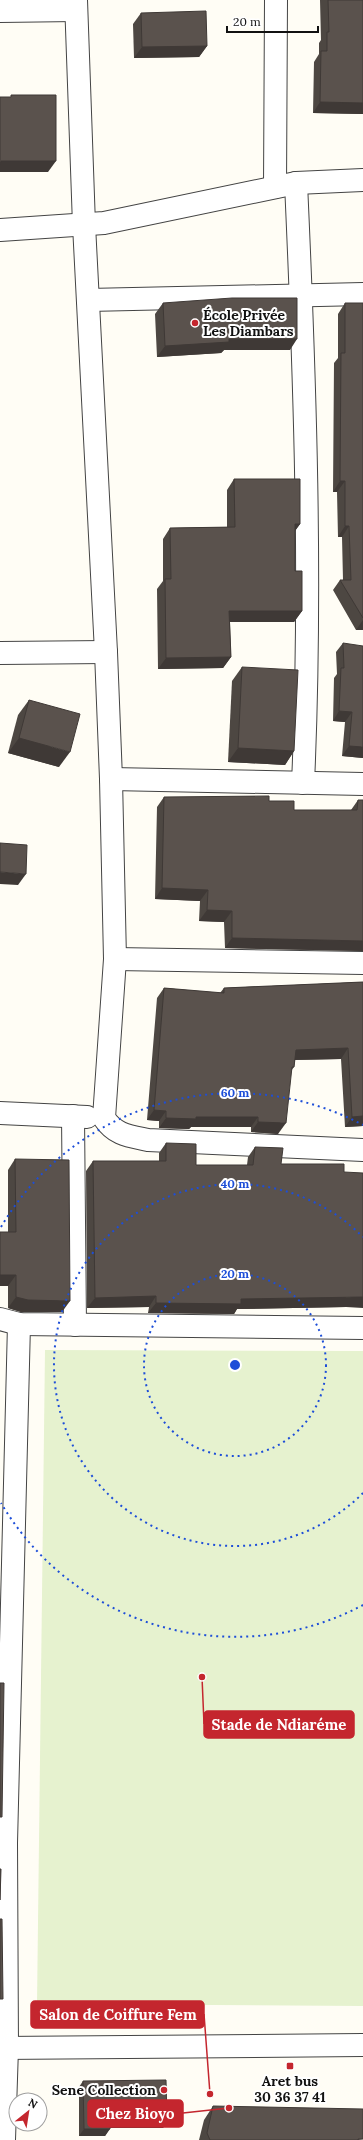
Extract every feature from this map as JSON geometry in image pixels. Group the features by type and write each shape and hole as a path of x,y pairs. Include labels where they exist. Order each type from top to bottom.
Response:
{"street":[{"path":"276,0 286,185 301,295 308,602 303,782"},
{"path":"0,11 76,5 84,225 111,779 115,959 104,1118 110,1128 118,1132 148,1140 363,1150"},
{"path":"0,230 104,223 286,185 363,180"},
{"path":"88,300 363,294"},
{"path":"0,653 106,652"},
{"path":"111,779 363,784"},
{"path":"115,959 363,962"},
{"path":"0,1113 104,1118"},
{"path":"73,1116 75,1325"},
{"path":"4,2140 3,1843 10,1322 75,1325 363,1328"},
{"path":"4,2048 363,2045"}],"green space":[{"path":"45,1350 363,1351 363,2006 37,2004"}],"building":[{"path":"328,0 363,0 363,103 320,102 321,51 327,51 327,32 329,32"},
{"path":"206,11 207,46 142,47 141,13"},
{"path":"11,95 56,95 56,161 1,161 0,165 0,97 11,97"},
{"path":"232,298 297,298 297,339 229,339 229,342 165,346 163,303"},
{"path":"345,303 363,303 363,618 340,580 351,580 349,526 345,526 345,481 340,481 341,353 345,353"},
{"path":"234,479 300,479 300,524 295,524 295,571 302,571 302,611 229,611 231,657 166,658 165,579 171,579 170,528 235,527"},
{"path":"343,643 363,646 363,747 349,746 352,712 339,711 341,668 344,668"},
{"path":"242,667 298,670 294,751 238,748"},
{"path":"29,700 80,714 70,752 19,738"},
{"path":"269,796 269,801 294,801 294,810 357,810 358,800 363,800 363,941 232,938 232,911 207,910 208,890 162,888 164,797"},
{"path":"0,843 27,845 26,874 0,872"},
{"path":"363,982 363,1116 352,1117 348,1048 296,1050 294,1067 292,1067 286,1123 258,1122 258,1117 196,1117 196,1119 166,1118 166,1111 154,1110 164,988 224,993 224,988"},
{"path":"166,1143 196,1144 196,1165 253,1165 255,1147 283,1148 281,1164 344,1164 344,1172 363,1173 363,1297 241,1299 241,1304 156,1303 156,1296 95,1298 93,1161 166,1161"},
{"path":"15,1159 69,1160 70,1301 28,1300 16,1297 16,1275 0,1275 0,1232 16,1232"},
{"path":"0,1683 4,1683 2,1817 0,1817"},
{"path":"0,1869 1,1869 0,1900"},
{"path":"0,1919 2,1919 3,1999 0,1999"},
{"path":"166,2080 167,2121 110,2122 110,2129 84,2129 83,2081"},
{"path":"213,2106 363,2109 363,2139 210,2140 207,2133"}],"place":[{"name":"École Privée Les Diambars","path":"195,323"},
{"name":"Stade de Ndiaréme","path":"202,1677"},
{"name":"Aret bus 30 36 37 41","path":"290,2066"},
{"name":"Sene Collection","path":"164,2090"},
{"name":"Salon de Coiffure Fem","path":"210,2094"},
{"name":"Chez Bioyo","path":"229,2108"}]}
